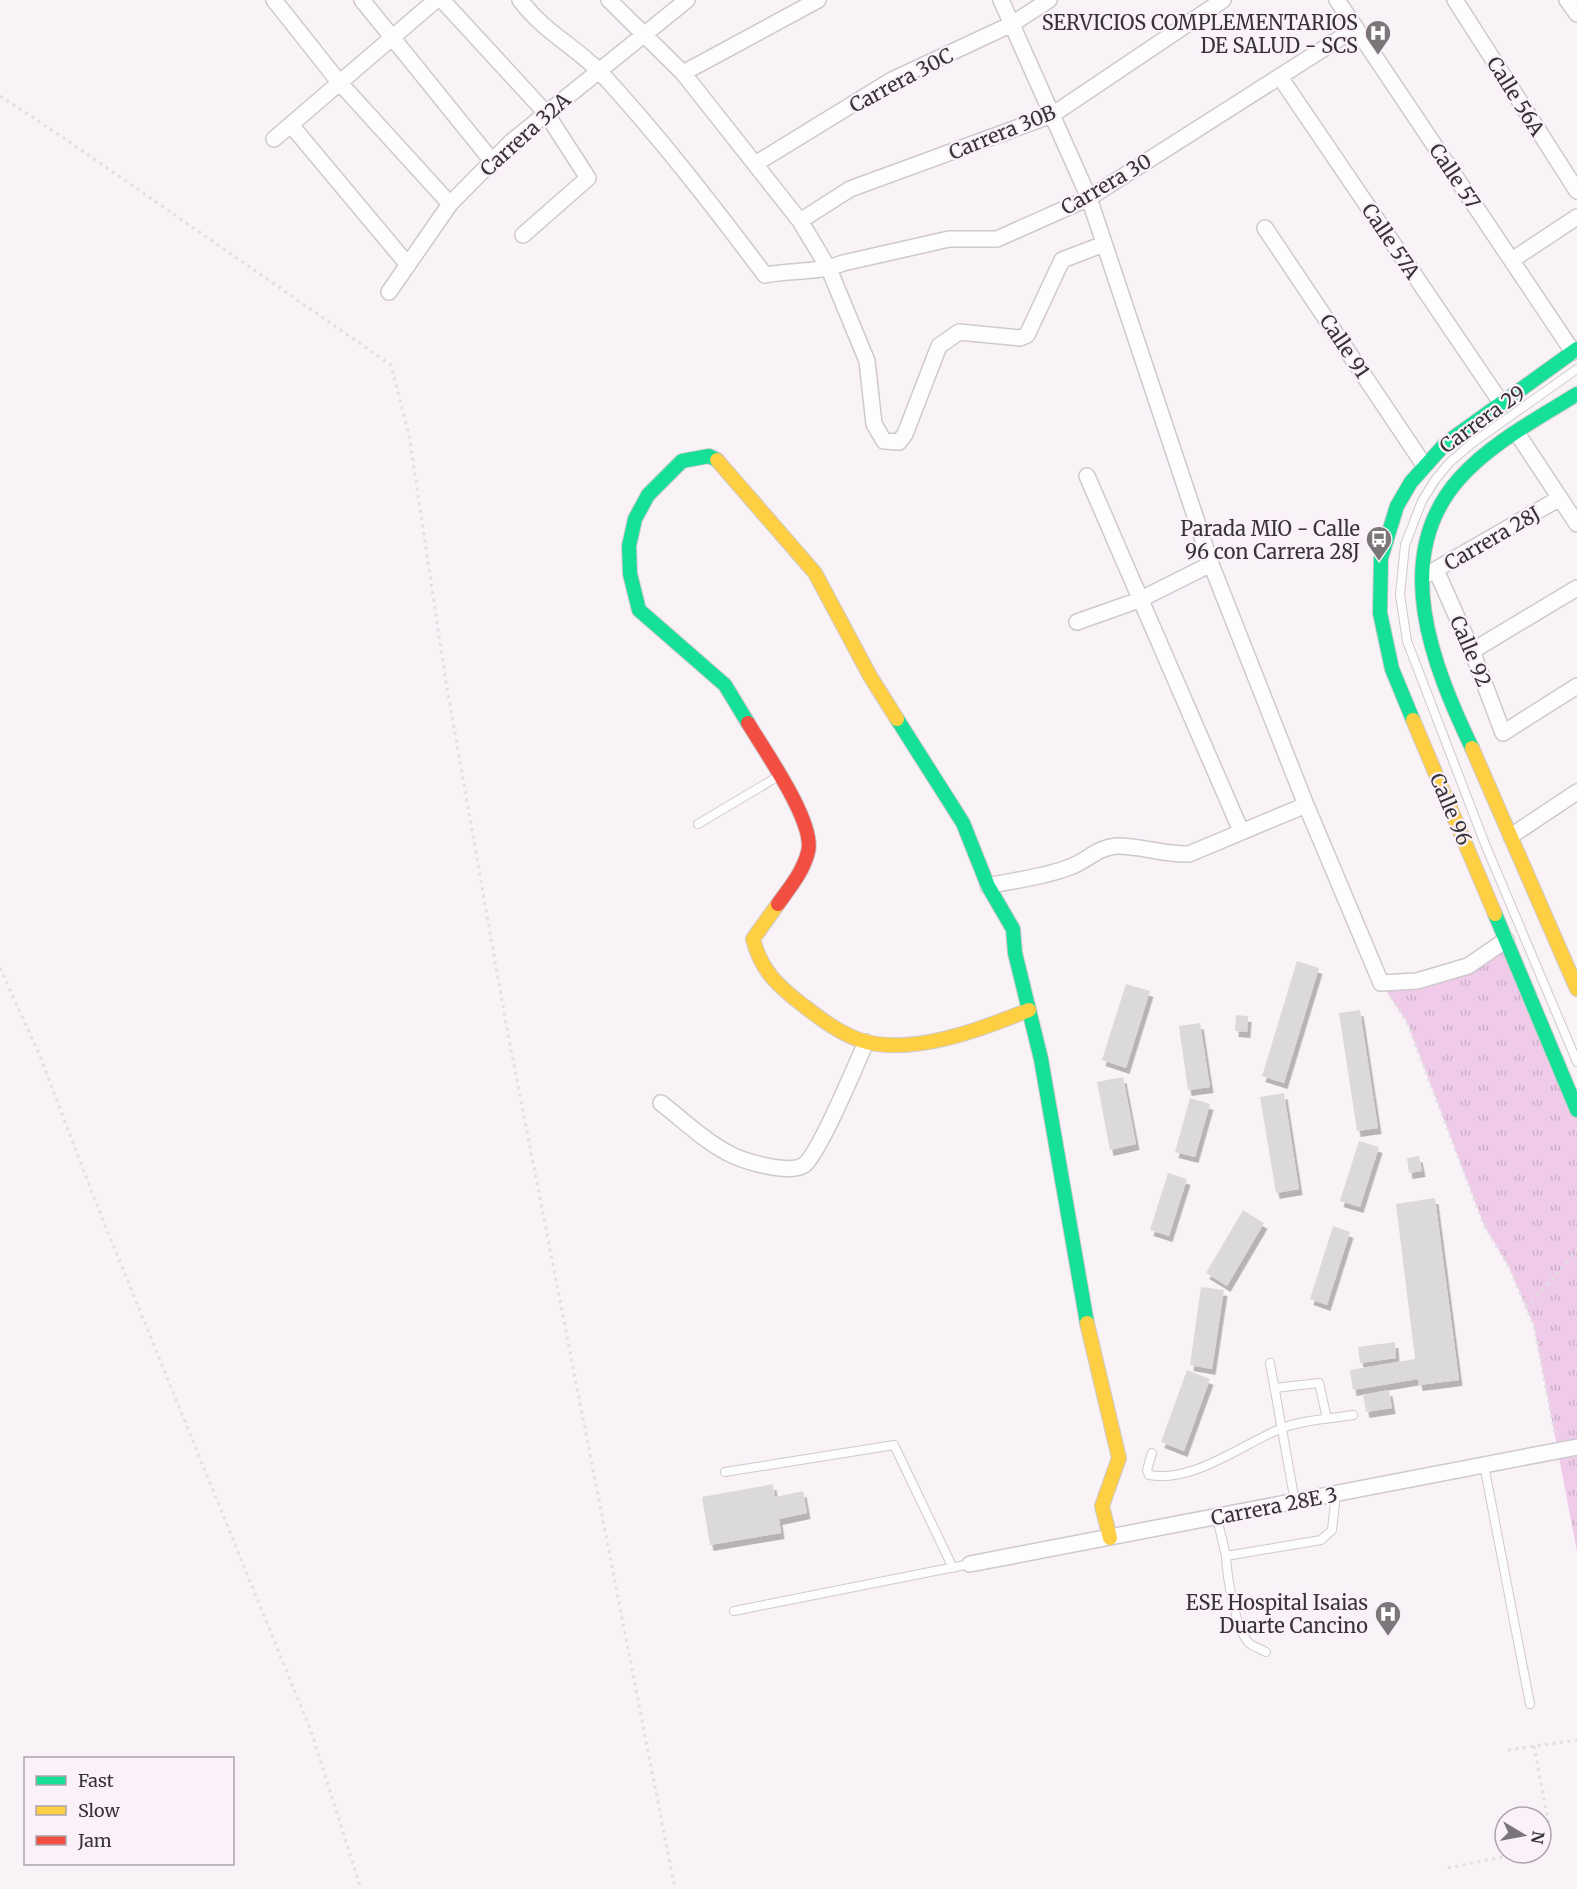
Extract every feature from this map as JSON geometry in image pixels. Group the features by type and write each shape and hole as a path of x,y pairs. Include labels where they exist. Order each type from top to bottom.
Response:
{"street":[{"path":"274,0 339,82 450,204"},
{"path":"362,0 492,161"},
{"path":"274,139 436,0"},
{"path":"442,0 546,113 588,178 524,235"},
{"path":"520,0 531,15 557,39 599,71"},
{"path":"609,0 646,33 683,73 800,221 829,269 867,361 874,424 884,441 899,442 905,435 939,346 959,332 1020,338 1027,335 1062,260 1104,244"},
{"path":"683,73 818,0"},
{"path":"1000,0 1089,198 1211,564 1306,805 1381,983 1417,981 1468,966 1506,940"},
{"name":"Carrera 30C","path":"755,164 892,80 1012,24 1049,0"},
{"name":"Carrera 30B","path":"800,221 850,189 1052,115 1223,0"},
{"name":"Calle 57","path":"1337,0 1575,351"},
{"name":"Calle 56A","path":"1455,0 1577,191"},
{"path":"1567,0 1577,14"},
{"name":"Carrera 32A","path":"389,292 450,204 511,142 684,1"},
{"name":"Carrera 30","path":"599,71 694,182 765,275 790,270 829,269 843,263 949,239 997,239 1089,198 1356,28"},
{"name":"Calle 57A","path":"1280,77 1502,404"},
{"path":"291,125 408,265"},
{"path":"1512,260 1577,217"},
{"name":"Calle 91","path":"1265,228 1424,465"},
{"name":"Carrera 29","path":"1399,501 1424,465 1454,437 1575,351"},
{"name":"Carrera 29","path":"1429,573 1433,526 1447,494 1465,472 1517,433 1577,394"},
{"path":"1517,433 1577,524"},
{"path":"1029,1010 966,1034 890,1044 866,1042 825,1021 806,1008 767,976 758,963 753,939 799,875 809,849 801,812 725,685 639,610 630,574 629,546 635,519 648,495 682,461 708,456 720,461 815,573 870,676 963,823 988,886 1013,929 1041,1059 1091,1346 1119,1458 1102,1506 1110,1538"},
{"path":"1087,476 1241,831"},
{"name":"Carrera 28J","path":"1429,573 1560,498"},
{"name":"Calle 96","path":"1399,501 1386,534 1380,562 1378,605 1382,638 1392,669 1577,1110"},
{"path":"1077,622 1139,600 1211,564"},
{"path":"1429,573 1423,608 1438,671 1577,989"},
{"name":"Calle 92","path":"1429,573 1472,651 1503,733 1577,686"},
{"path":"1472,651 1577,588"},
{"path":"1511,836 1577,792"},
{"path":"988,886 1060,871 1074,866 1096,851 1118,846 1171,855 1189,854 1207,849 1241,831 1306,805"},
{"path":"661,1103 728,1153 773,1168 794,1169 803,1165 816,1150 866,1042"},
{"name":"Carrera 28E 3","path":"970,1564 1577,1447"}],"lane":[{"path":"1577,369 1471,444 1449,463 1435,480 1413,520 1405,545 1400,595 1405,631 1415,662 1485,844 1577,1062"},
{"path":"698,824 780,775"},
{"path":"1269,1364 1296,1502"},
{"path":"1274,1388 1319,1383 1327,1419"},
{"path":"1152,1453 1147,1470 1149,1474 1160,1477 1223,1459 1281,1428 1353,1415"},
{"path":"725,1472 894,1445 953,1568"},
{"path":"1484,1465 1530,1704"},
{"path":"1226,1556 1322,1540 1332,1530 1336,1494"},
{"path":"1217,1518 1241,1628 1249,1643 1266,1652"},
{"path":"734,1611 970,1564"}],"path":[{"path":"0,96 61,135 391,365 409,435 446,682 509,1040 675,1889"},
{"path":"0,968 40,1056 96,1203 311,1731 361,1889"},
{"path":"1381,983 1407,1022 1484,1225 1509,1267 1533,1326 1558,1450"},
{"path":"1525,1306 1532,1302 1577,1250"},
{"path":"1508,1750 1577,1740"},
{"path":"1534,1746 1545,1805"},
{"path":"1448,1868 1493,1859"}],"green space":[{"path":"1506,940 1577,1110 1577,1552 1534,1326 1509,1267 1484,1225 1407,1022 1381,983 1417,981"}],"building":[{"path":"1297,961 1319,968 1284,1083 1262,1076"},
{"path":"1126,984 1150,991 1126,1068 1102,1060"},
{"path":"1360,1010 1378,1128 1357,1131 1339,1013"},
{"path":"1236,1015 1248,1016 1247,1032 1235,1031"},
{"path":"1200,1023 1210,1087 1188,1090 1179,1026"},
{"path":"1123,1077 1136,1144 1110,1150 1097,1082"},
{"path":"1284,1093 1299,1189 1276,1193 1260,1097"},
{"path":"1190,1098 1210,1104 1195,1157 1175,1152"},
{"path":"1359,1141 1379,1147 1360,1207 1340,1201"},
{"path":"1419,1156 1422,1171 1409,1173 1407,1158"},
{"path":"1168,1173 1187,1179 1169,1236 1150,1230"},
{"path":"1435,1198 1459,1380 1419,1385 1418,1379 1353,1390 1350,1370 1415,1359 1396,1204"},
{"path":"1243,1210 1264,1223 1227,1286 1206,1273"},
{"path":"1333,1226 1350,1232 1327,1305 1310,1299"},
{"path":"1201,1287 1224,1290 1212,1369 1190,1365"},
{"path":"1395,1342 1396,1358 1360,1363 1358,1347"},
{"path":"1187,1370 1210,1379 1184,1451 1161,1442"},
{"path":"1389,1390 1392,1408 1366,1412 1363,1395"},
{"path":"773,1484 775,1497 803,1491 807,1513 779,1519 781,1533 710,1545 702,1497"}],"traffic: fast":[{"path":"1413,720 1392,669 1380,613 1381,558 1397,506 1411,482 1446,443 1577,349"},
{"path":"1472,748 1457,716 1432,648 1425,612 1422,577 1426,543 1438,510 1459,479 1472,466 1515,432 1577,394"},
{"path":"717,460 709,456 682,461 648,495 635,519 629,546 630,574 639,610 725,685 748,723"},
{"path":"897,719 963,823 988,886 1013,929 1015,953 1041,1059 1087,1323"},
{"path":"1495,914 1577,1110"}],"traffic: slow":[{"path":"717,460 815,573 870,676 897,719"},
{"path":"1413,720 1495,914"},
{"path":"1472,748 1577,989"},
{"path":"778,904 753,939 766,969 787,992 824,1021 852,1037 880,1044 923,1043 968,1032 1029,1010"},
{"path":"1087,1323 1119,1458 1102,1506 1110,1538"}],"traffic: jam":[{"path":"748,723 797,806 808,839 808,852 803,866 778,904"}],"place":[{"name":"SERVICIOS COMPLEMENTARIOS DE SALUD - SCS","path":"1378,56"},
{"name":"Parada MIO - Calle 96 con Carrera 28J","path":"1379,562"},
{"name":"ESE Hospital Isaias Duarte Cancino","path":"1388,1637"}]}
